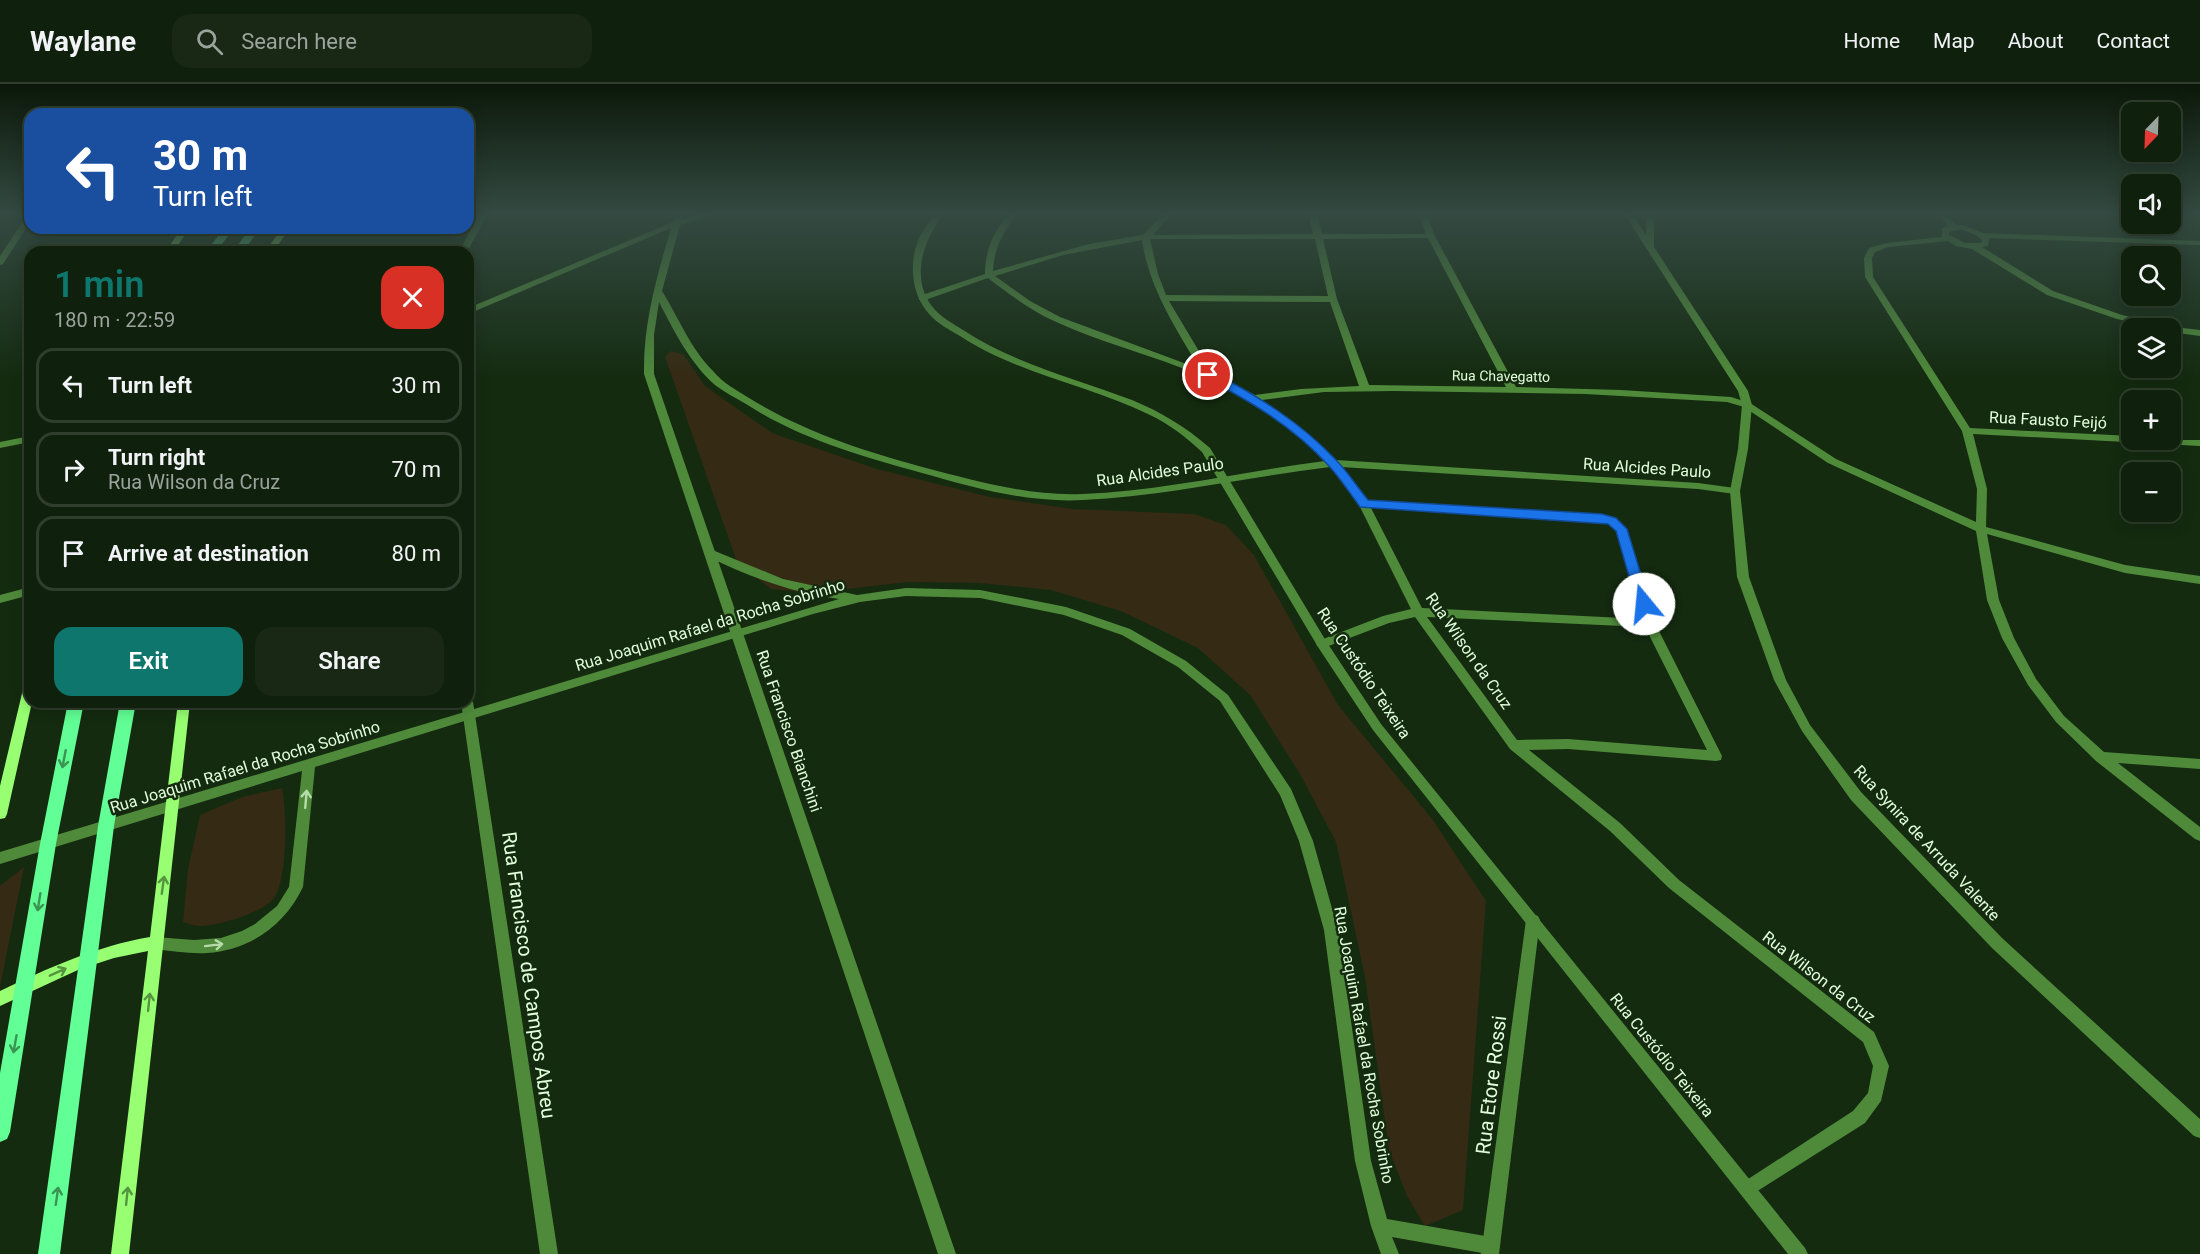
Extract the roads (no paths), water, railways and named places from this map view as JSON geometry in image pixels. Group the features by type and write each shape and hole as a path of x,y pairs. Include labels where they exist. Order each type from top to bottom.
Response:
{"main road":[{"path":"0,814 25,708"},
{"path":"0,1132 48,844 75,708"},
{"path":"49,1254 106,826 127,708"},
{"path":"120,1254 155,943 174,806 183,708"},
{"path":"0,999 90,957 125,946 155,943"}],"street":[{"path":"474,308 562,270"},
{"name":"Rua Francisco Bianchini","path":"665,270 647,351 649,374 947,1254"},
{"path":"917,270 922,298 1008,270"},
{"path":"989,270 989,275"},
{"path":"1152,270 1164,298 1208,375"},
{"path":"1326,270 1333,299 1365,388"},
{"path":"1449,270 1512,389"},
{"path":"1665,270 1743,391 1747,405 1832,461 1981,529 2125,569 2200,580"},
{"path":"1869,270 1869,277 1966,431 1982,489 1981,529 1993,600 2032,682 2060,719 2102,758 2200,835"},
{"path":"2012,270 2050,293 2124,318"},
{"name":"Rua Wilson da Cruz","path":"989,275 1028,303 1057,319 1208,375 1254,398 1298,431 1333,464 1364,504 1418,612 1514,745 1615,827 1674,884 1869,1036 1881,1066 1875,1096 1859,1117 1748,1189"},
{"name":"Rua Alcides Paulo","path":"659,293 679,331 719,383 766,414 819,440 965,482 1023,494 1079,497 1152,491 1275,469 1333,464 1698,486 1735,491"},
{"name":"Rua Custódio Teixeira","path":"922,298 934,314 968,339 994,353 1153,413 1186,432 1206,450 1322,644 1377,727 1799,1254"},
{"path":"1164,298 1333,299"},
{"path":"2181,330 2200,333"},
{"name":"Rua Chavegatto","path":"1254,398 1283,393 1365,388 1512,389 1696,396 1728,399 1747,405"},
{"name":"Rua Synira de Arruda Valente","path":"1747,405 1743,449 1735,491 1743,577 1780,680 1806,728 1856,796 1997,943 2200,1130"},
{"name":"Rua Fausto Feijó","path":"1966,431 2200,443"},
{"path":"0,445 24,440"},
{"path":"1364,504 1602,518 1612,521 1621,529 1649,623 1716,756 1568,744 1514,745"},
{"path":"710,553 793,588 860,598"},
{"name":"Rua Joaquim Rafael da Rocha Sobrinho","path":"474,707 860,598 906,592 980,594 1066,610 1125,632 1182,664 1224,698 1286,793 1306,842 1331,930 1364,1161 1380,1226 1390,1254"},
{"path":"0,599 24,593"},
{"path":"1322,644 1387,620 1418,612 1649,623"},
{"name":"Rua Joaquim Rafael da Rocha Sobrinho","path":"0,858 309,764 468,709"},
{"name":"Rua Francisco de Campos Abreu","path":"468,709 549,1254"},
{"path":"2102,758 2200,764"},
{"path":"155,943 208,946 222,944 260,929 280,914 291,900 296,887 309,764"},
{"name":"Rua Etore Rossi","path":"1491,1250 1533,920"},
{"path":"1380,1226 1491,1250"}]}
